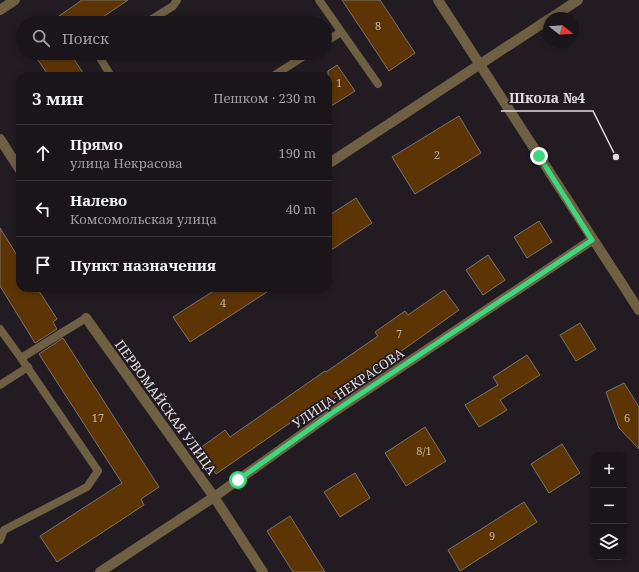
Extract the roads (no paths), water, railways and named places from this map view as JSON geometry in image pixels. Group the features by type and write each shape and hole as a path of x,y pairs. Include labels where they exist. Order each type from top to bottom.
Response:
{"street":[{"path":"0,10 15,0"},
{"path":"438,0 592,240 639,310"},
{"path":"560,12 578,0"},
{"path":"332,161 543,24"},
{"path":"0,139 16,164"},
{"name":"УЛИЦА НЕКРАСОВА","path":"100,572 214,497 332,413 592,240"},
{"name":"ПЕРВОМАЙСКАЯ УЛИЦА","path":"86,318 214,497 263,572"}],"lane":[{"path":"157,16 173,6 177,0"},
{"path":"319,0 330,16"},
{"path":"332,19 378,84"},
{"path":"332,38 341,32"},
{"path":"101,60 109,72"},
{"path":"279,72 298,60"},
{"path":"21,358 86,318"},
{"path":"0,329 28,367 98,471 87,487 4,530 0,540"},
{"path":"0,385 28,367"}],"place":[{"name":"Школа №4","path":"616,157"}]}
